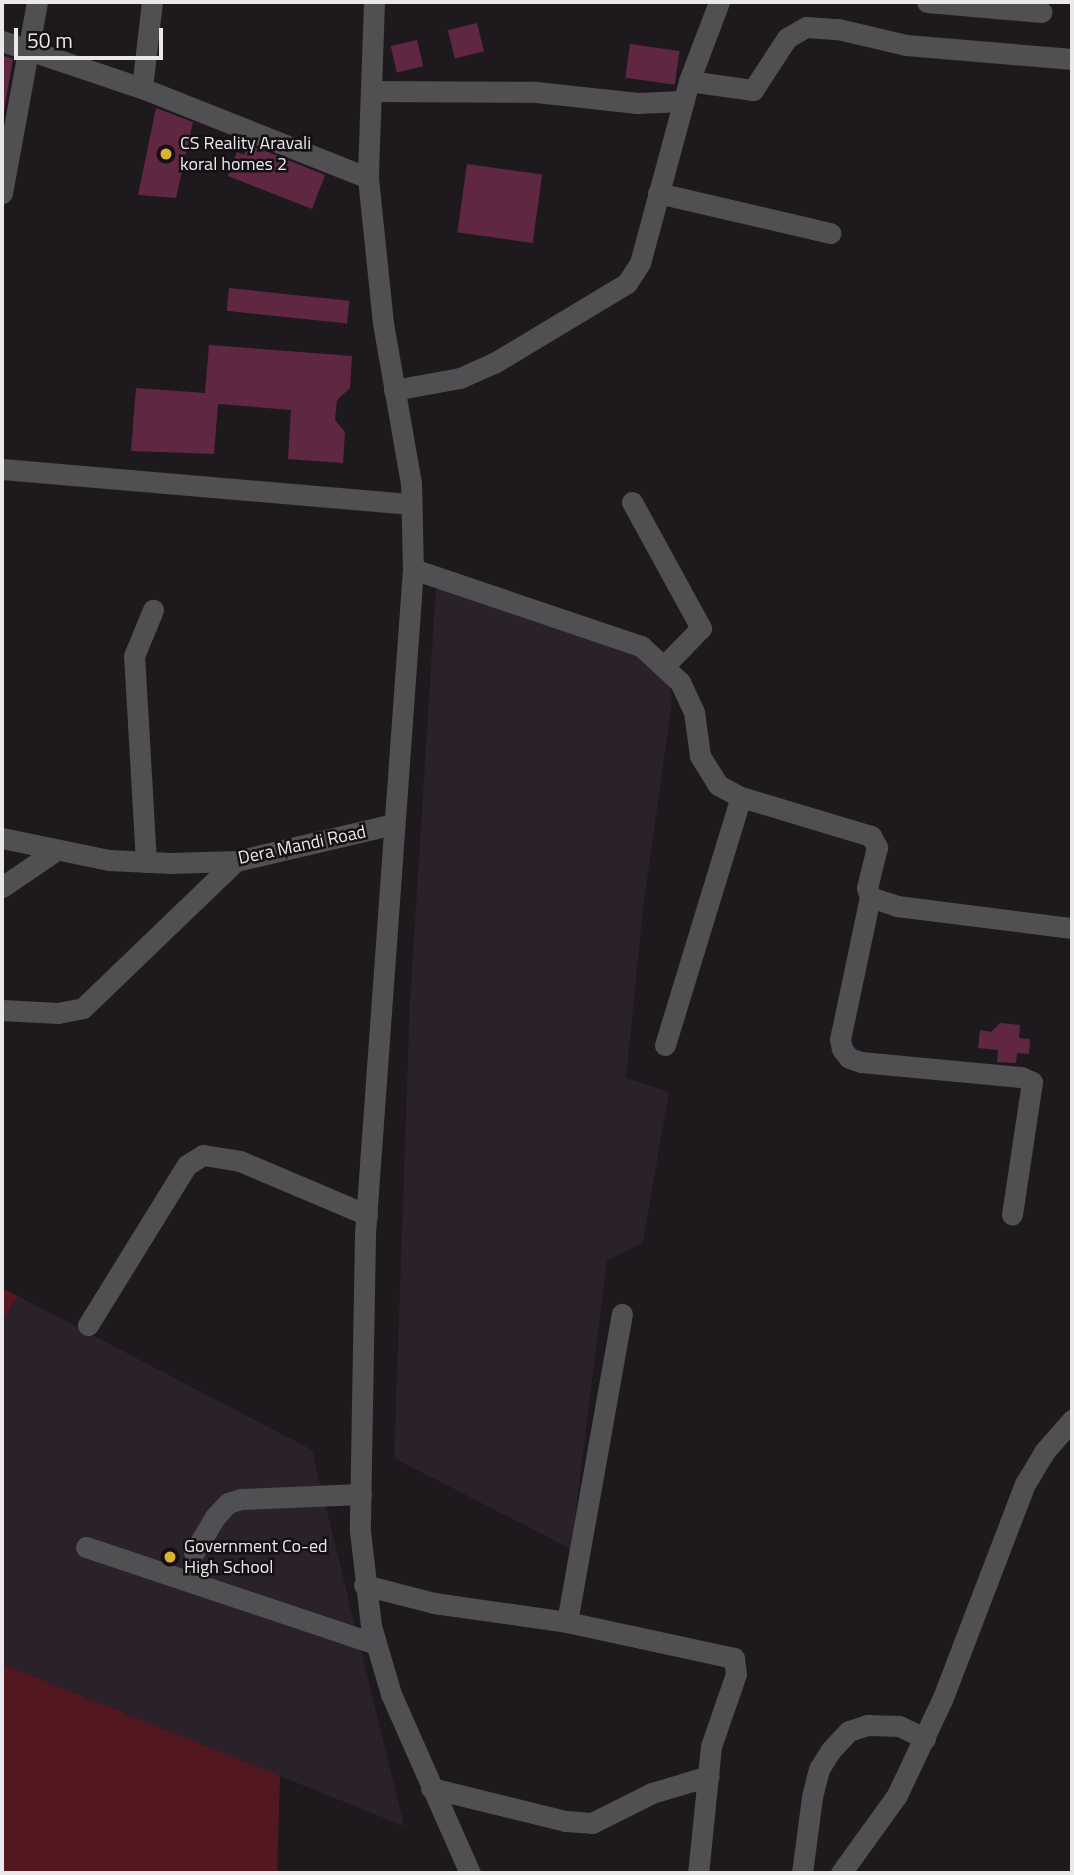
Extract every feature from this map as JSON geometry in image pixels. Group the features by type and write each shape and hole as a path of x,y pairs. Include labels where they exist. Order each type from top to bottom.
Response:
{"street":[{"path":"2,193 37,2"},
{"path":"142,88 152,2"},
{"path":"374,2 368,178 394,390 412,504 412,569 367,1215 361,1494 364,1585 376,1643 391,1694 470,1873"},
{"path":"394,390 460,378 483,368 613,294 636,273 687,91 719,2"},
{"path":"928,2 1042,12"},
{"path":"371,91 536,92 637,103 687,91 753,90 787,38 806,27 838,29 906,45 1072,59"},
{"path":"2,41 142,88 368,178"},
{"path":"658,193 830,233"},
{"path":"2,469 412,504"},
{"path":"632,502 701,628 666,664"},
{"path":"412,569 641,646 666,664 694,712 706,770 718,785 741,797 871,836 877,847 867,888 870,897 840,1039 842,1049 849,1058 861,1062 1021,1077 1032,1082 1012,1215"},
{"path":"146,862 134,656 153,610"},
{"path":"665,1045 741,797"},
{"name":"Dera Mandi Road","path":"2,838 55,851 146,862 236,861 394,824"},
{"path":"2,887 55,851"},
{"path":"2,1010 58,1013 83,1008 236,861"},
{"path":"870,897 897,906 1072,928"},
{"path":"88,1325 187,1165 203,1155 232,1158 367,1215"},
{"path":"567,1622 622,1314"},
{"path":"841,1873 897,1795 925,1738 1025,1484 1044,1452 1072,1420"},
{"path":"194,1552 215,1517 234,1501 361,1494"},
{"path":"86,1547 376,1643"},
{"path":"364,1585 435,1603 567,1622 734,1658 736,1674 711,1746 698,1873"},
{"path":"802,1873 812,1797 819,1769 831,1750 849,1731 868,1725 899,1726 925,1738"},
{"path":"431,1788 565,1821 592,1823 652,1793 709,1776"}],"shaded area":[{"path":"436,587 649,659 669,677 672,702 643,908 626,1078 669,1092 643,1242 607,1261 571,1549 394,1458 410,1001"},
{"path":"2,1288 18,1296 2,1322"},
{"name":"Government Co-ed High School","path":"18,1296 312,1450 404,1826 2,1664 2,1322"},
{"path":"2,1664 280,1776 277,1873 2,1873"}],"building":[{"path":"477,23 484,51 455,58 448,30"},
{"path":"417,40 423,66 397,72 391,46"},
{"path":"630,44 680,51 675,85 625,78"},
{"path":"2,55 13,59 2,122"},
{"name":"CS Reality Aravali koral homes 2","path":"156,108 193,122 176,198 138,195"},
{"path":"248,144 325,175 312,209 228,176 237,152 244,155"},
{"path":"467,164 542,175 533,243 457,232"},
{"path":"229,288 349,301 347,324 227,311"},
{"path":"209,345 352,356 350,388 337,400 335,420 345,432 343,463 288,459 291,410 218,404 214,454 131,451 136,388 205,393"},
{"path":"1000,1023 1020,1025 1019,1038 1030,1039 1029,1054 1017,1053 1016,1063 997,1062 998,1050 978,1048 980,1030 991,1032"}],"place":[{"name":"CS Reality Aravali koral homes 2","path":"166,154"},
{"name":"Government Co-ed High School","path":"170,1557"}]}
